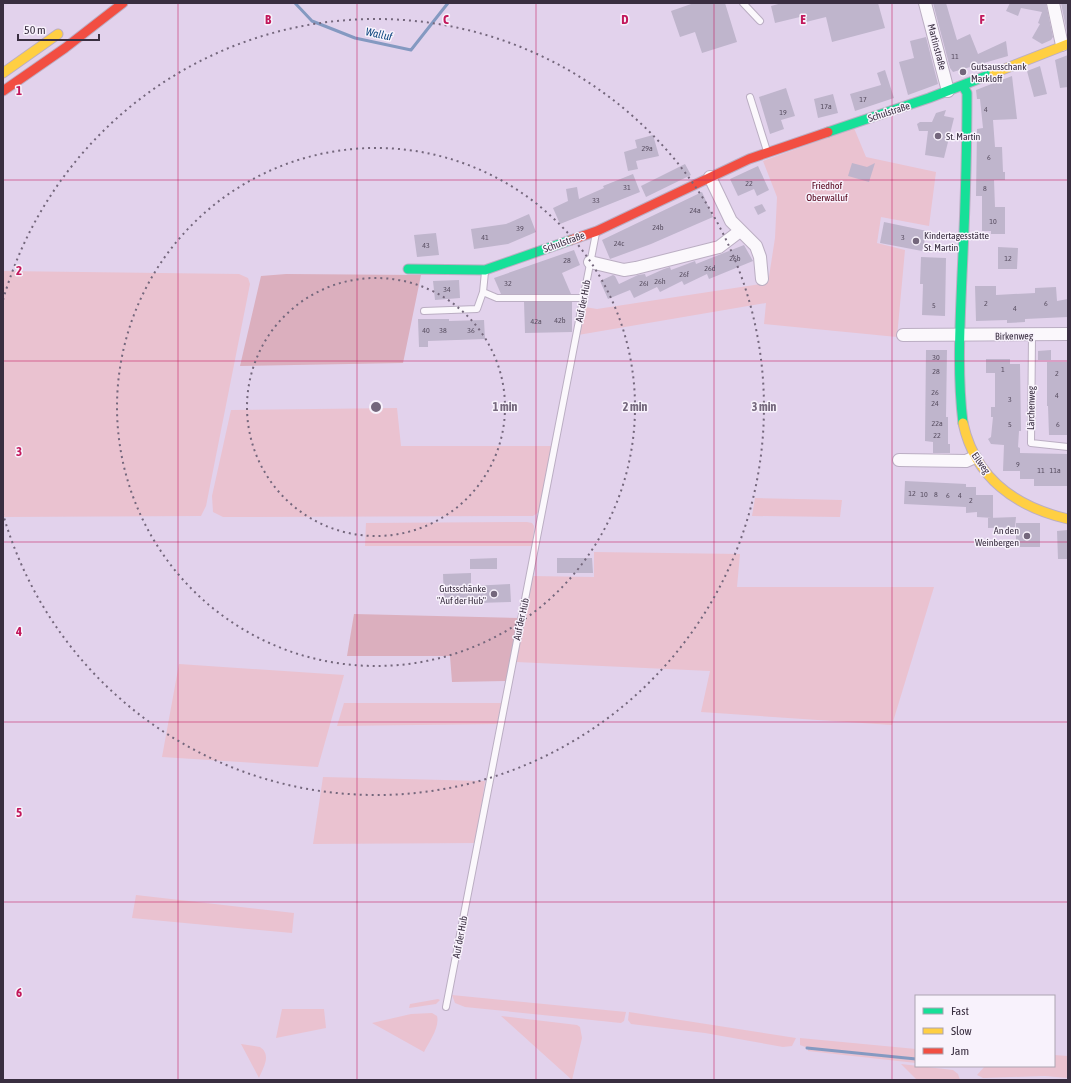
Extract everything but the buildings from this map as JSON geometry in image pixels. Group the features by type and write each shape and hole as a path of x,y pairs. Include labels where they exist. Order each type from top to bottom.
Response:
{"main road":[{"path":"3,91 65,48 123,3"},
{"path":"3,73 67,27"},
{"name":"Schulstraße","path":"408,269 485,270 597,231 749,159 963,86 1065,44"},
{"name":"Eilweg","path":"963,86 967,94 960,336 961,402 963,423 975,458 995,481 1014,498 1034,510 1068,519"}],"street":[{"name":"Martinstraße","path":"925,3 948,91"},
{"path":"1053,3 1065,44"},
{"path":"710,177 731,221 756,246 760,257 762,279"},
{"path":"590,262 624,270 636,268 719,247 740,231"},
{"name":"Birkenweg","path":"903,336 1032,336 1068,334"},
{"path":"899,460 966,460 975,458"}],"lane":[{"path":"743,3 760,21"},
{"path":"750,97 767,152"},
{"name":"Auf der Hub","path":"446,1007 597,231"},
{"path":"424,311 477,309 483,292 485,270"},
{"path":"483,292 497,298 583,298"},
{"name":"Lärchenweg","path":"1032,336 1031,444 1068,446"}],"green space":[{"name":"Friedhof Oberwalluf","path":"854,128 866,157 936,172 929,226 881,217 877,243 905,250 897,337 764,324 766,303 578,335 585,307 597,309 768,283 775,238 777,197 763,161"},
{"path":"3,271 239,274 248,278 250,284 206,506 201,516 3,517"},
{"path":"397,408 401,446 552,446 539,512 533,516 223,517 213,512 212,496 231,410"},
{"path":"755,498 842,500 840,517 752,516"},
{"path":"366,523 532,523 534,526 533,546 365,546"},
{"path":"594,552 740,554 737,587 934,587 892,725 701,712 710,671 516,662 532,576 594,577"},
{"path":"179,664 344,675 318,767 162,757"},
{"path":"344,703 501,703 498,724 337,726"},
{"path":"323,777 485,781 476,843 313,844"},
{"path":"136,895 294,913 292,933 132,918"},
{"path":"452,995 626,1012 624,1021 621,1023 465,1007 455,1003"},
{"path":"438,999 440,1000 436,1004 409,1008 410,1004"},
{"path":"282,1009 324,1009 326,1028 276,1038"},
{"path":"629,1012 796,1038 792,1046 783,1047 705,1033 631,1024 628,1020"},
{"path":"432,1013 437,1016 438,1020 436,1030 424,1052 372,1023 411,1014"},
{"path":"501,1016 577,1025 580,1027 582,1038 572,1080"},
{"path":"800,1038 915,1049 915,1063 808,1051 808,1048 800,1045"},
{"path":"241,1044 260,1047 264,1050 266,1062 259,1078"},
{"path":"1055,1055 1068,1056 1068,1078 1045,1076 983,1078 977,1075 984,1067 1055,1067"},
{"path":"901,1064 915,1066 915,1067 953,1070 958,1074 960,1080 917,1080"}],"shaded area":[{"path":"286,274 421,275 403,363 240,366 261,276"},
{"path":"354,614 520,618 506,681 452,682 450,656 347,656"}],"waterway":[{"name":"Walluf","path":"295,3 312,21 355,38 411,50 448,3"},
{"path":"807,1048 915,1059"}],"traffic: fast":[{"path":"828,132 929,98 994,73"},
{"path":"963,86 967,93 966,184 960,312 960,386 963,423"},
{"path":"408,269 485,270 571,240"}],"traffic: slow":[{"path":"3,73 58,34"},
{"path":"994,73 1068,44"},
{"path":"963,423 977,460 1000,487 1031,507 1068,519"}],"traffic: jam":[{"path":"3,91 65,48 123,3"},
{"path":"571,240 597,231 749,159 828,132"}],"place":[{"name":"Gutsausschank Markloff","path":"963,72"},
{"name":"St. Martin","path":"938,136"},
{"name":"Kindertagesstätte St. Martin","path":"916,241"},
{"name":"An den Weinbergen","path":"1027,536"},
{"name":"Gutsschänke \"Auf der Hub\"","path":"494,594"}]}
